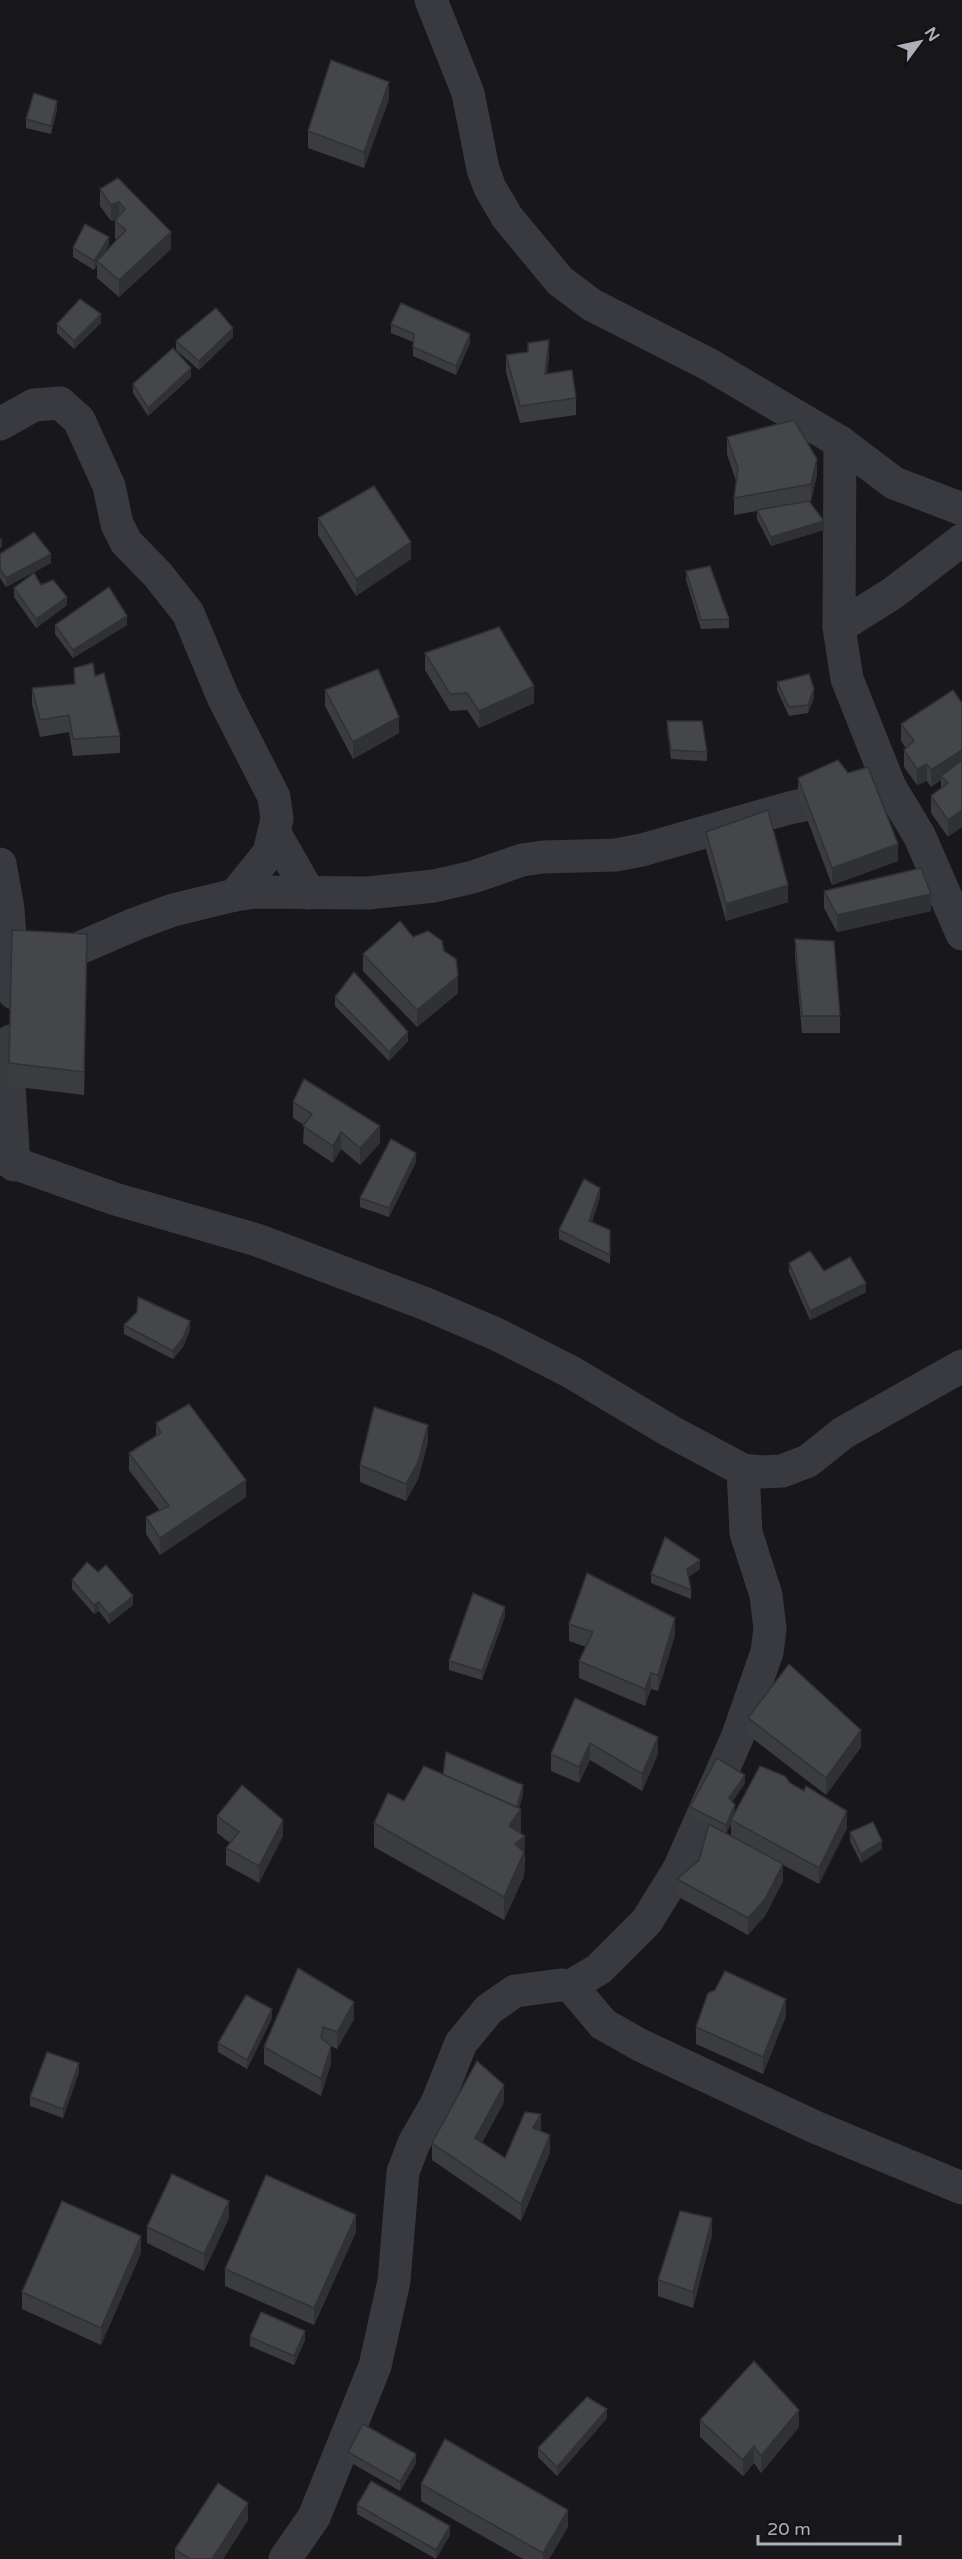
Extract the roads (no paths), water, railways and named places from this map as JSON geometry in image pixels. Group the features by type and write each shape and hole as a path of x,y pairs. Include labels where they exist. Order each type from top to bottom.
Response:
{"street":[{"path":"431,0 468,93 483,169 490,188 507,217 560,281 592,306 708,364 840,442 894,483 962,509"},
{"path":"0,424 34,405 60,403 79,420 109,486 117,524 126,542 158,575 188,613 223,697 274,797 277,819 269,853 235,895"},
{"path":"840,442 839,627 847,679 890,787 919,835 962,934"},
{"path":"839,627 893,593 962,540"},
{"path":"14,977 135,924 173,910 235,895 254,892 368,893 434,886 473,877 522,860 633,852 789,808 890,787"},
{"path":"274,832 309,893"},
{"path":"0,864 8,909 14,977 7,1162 115,1199 257,1240 435,1307 571,1372 670,1431 743,1470 782,1471 808,1461 843,1433 962,1366"},
{"path":"285,2559 318,2508 375,2366 394,2281 404,2172 414,2143 437,2103 461,2043 489,2009 515,1991 561,1985 571,1986 598,1969 639,1929 679,1869 737,1738 767,1652 770,1629 766,1595 746,1533 743,1470"},
{"path":"571,1986 603,2024 640,2045 815,2127 962,2188"}]}
